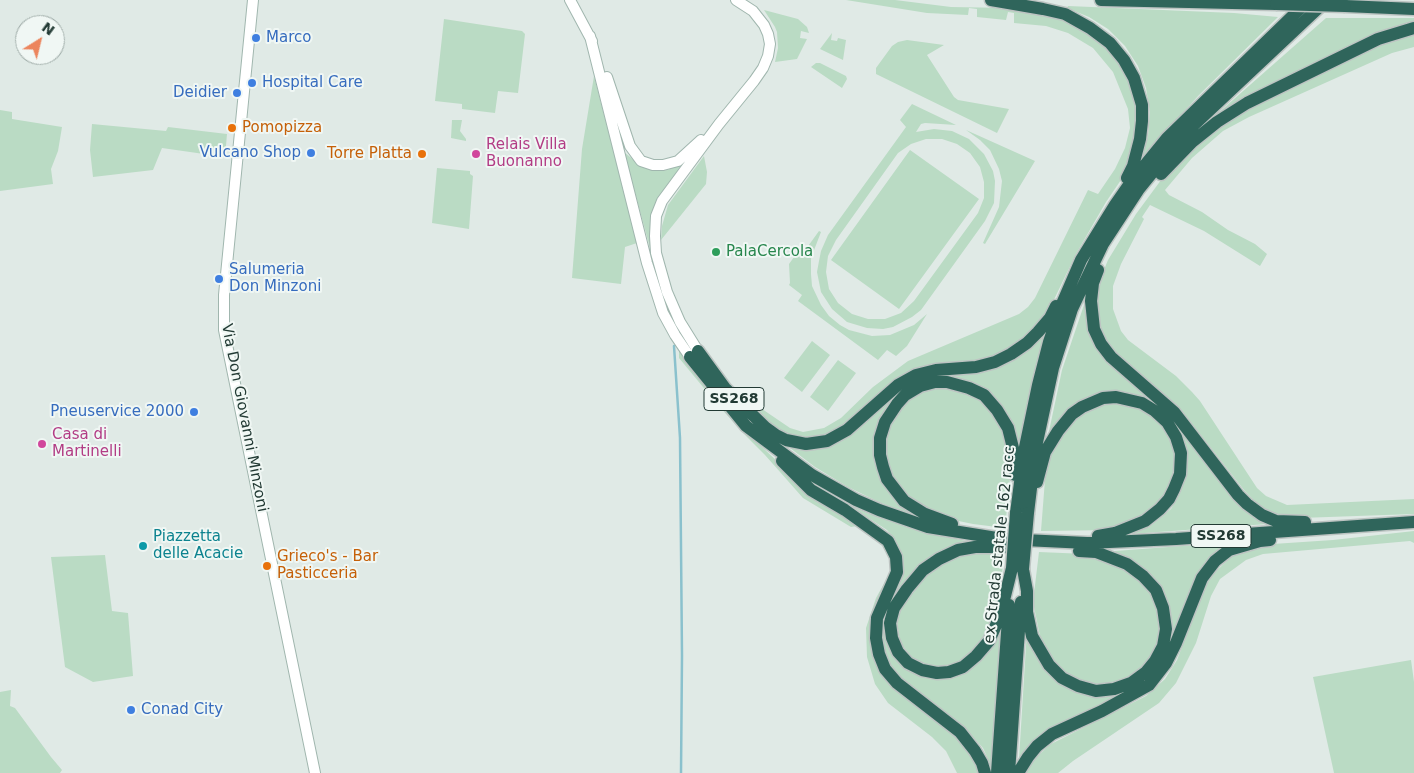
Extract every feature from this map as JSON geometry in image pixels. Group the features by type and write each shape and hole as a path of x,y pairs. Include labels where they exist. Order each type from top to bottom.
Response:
{"highway":[{"path":"992,0 1065,14 1090,28 1110,43 1124,60 1134,78 1142,106 1140,139 1133,166 1117,192 1097,232"},
{"path":"1101,0 1414,9"},
{"path":"1294,22 1301,0"},
{"path":"1294,22 1309,0"},
{"path":"1294,22 1328,0"},
{"name":"ex Strada statale 162 racc","path":"997,773 1022,513 1026,443 1038,385 1062,304 1081,260 1097,232 1131,182 1167,138 1294,22"},
{"name":"ex Strada statale 162 racc","path":"1022,513 1053,368 1072,309 1092,266 1122,213 1170,151 1294,22"},
{"path":"1139,189 1152,184 1192,142 1217,122 1247,103 1378,39 1414,28"},
{"path":"1122,213 1093,283 1091,301 1094,329 1101,344 1111,356 1174,412 1238,495 1262,515 1276,521 1289,523 1347,522 1385,524"},
{"path":"726,389 776,435 786,440 806,444 827,442 847,430 898,385 916,375 936,370 976,367 995,362 1019,349 1050,318 1072,272 1081,260"},
{"name":"SS268","path":"694,354 726,389 772,445"},
{"name":"SS268","path":"694,354 746,426 812,475 879,510 928,527 1003,540 1055,543 1148,541 1414,522"},
{"path":"1003,540 977,528 939,520 904,501 887,479 880,455 880,438 885,422 893,408 905,395 920,386 935,382 958,384 984,396 997,410 1008,428 1016,464 1022,513"},
{"path":"1017,569 989,641 964,667 949,672 937,673 922,670 908,663 898,652 892,638 890,623 894,608 923,570 939,559 958,550 975,547 1009,547 1065,536 1107,535 1145,521 1169,499 1180,474 1181,452 1176,437 1167,422 1142,403 1116,397 1103,398 1082,407 1072,414 1058,430 1045,452 1022,513"},
{"path":"746,426 811,490 845,510 888,540 896,558 897,572 877,618 876,638 879,654 885,669 904,690 960,732 982,763 985,773"},
{"path":"1018,773 1028,757 1052,734 1130,697 1154,680 1166,663 1176,642 1202,578 1214,561 1229,550 1260,540 1319,534 1356,526"},
{"path":"1017,569 1028,591 1027,612 1032,636 1048,665 1062,678 1078,686 1096,691 1114,689 1131,683 1146,672 1163,646 1166,629 1164,608 1156,590 1143,576 1127,564 1096,552 1079,551 1055,543"},
{"name":"ex Strada statale 162 racc","path":"1009,773 1017,569"}],"street":[{"name":"Via Don Giovanni Minzoni","path":"253,0 224,295 224,330 315,773"},
{"path":"570,0 600,57 630,146 642,161 664,166 678,161 718,124"},
{"path":"694,354 667,292 656,253 654,236 656,216 662,201 718,124 754,81 763,68 768,56 770,44 764,25 753,11 736,0"},
{"path":"590,36 647,263 663,312 675,335 694,354"}],"green space":[{"path":"846,0 895,0 951,7 1009,8 1041,11 1091,30 1129,73 1139,120 1125,174 1106,202 1076,254 1048,312 1025,337 1004,351 987,358 937,365 827,435 804,438 794,437 775,429 743,396 790,428 803,432 824,428 841,418 873,387 908,361 1019,314 1035,298 1088,190 1098,194 1115,169 1125,148 1130,128 1128,109 1113,72 1093,48 1068,33 1046,26 1014,23 1014,13 1008,12 1006,20 977,17 977,9 969,8 968,15 927,13"},
{"path":"1068,6 1234,13 1278,17 1199,95 1141,159 1148,136 1150,112 1146,88 1138,66 1125,46 1108,29 1089,17 1067,8"},
{"path":"764,10 798,19 807,27 809,33 801,31 800,38 807,39 797,59 775,62 778,48 777,32"},
{"path":"1326,18 1414,18 1414,23 1380,32 1217,114"},
{"path":"444,19 522,31 525,34 518,93 498,91 495,113 462,109 462,104 435,101"},
{"path":"832,33 831,40 837,41 838,38 846,40 843,60 820,49"},
{"path":"1414,33 1414,47 1392,53 1249,117 1223,131 1192,158 1165,190 1169,195 1202,212 1228,230 1255,244 1267,254 1260,266 1204,231 1150,205 1142,217 1144,219 1121,264 1113,286 1113,309 1121,331 1128,340 1176,376 1200,401 1257,488 1266,496 1287,505 1414,499 1414,514 1300,518 1274,515 1258,505 1244,490 1178,406 1116,354 1105,340 1099,324 1097,305 1099,282 1108,260 1136,214 1164,176 1190,149 1237,115 1384,43"},
{"path":"907,40 944,45 927,55 954,97 958,100 1009,109 997,133 876,74 876,68 892,46"},
{"path":"816,63 820,63 846,76 847,79 842,88 811,67"},
{"path":"594,76 637,243 625,247 621,284 572,278 582,149"},
{"path":"912,104 956,125 925,123 921,124 916,132 934,129 952,131 969,139 984,154 993,171 995,181 994,203 985,221 921,310 893,327 883,329 867,328 847,322 832,309 821,292 817,272 821,251 828,235 906,127 900,120","holes":["926,139 942,139 957,144 970,153 980,167 984,182 984,198 978,213 914,301 901,313 885,319 868,319 852,314 838,303 829,289 826,272 828,256 836,240 898,153 911,144"]},
{"path":"0,110 12,112 12,119 62,127 58,151 51,169 53,184 0,191"},
{"path":"452,120 462,120 460,131 466,141 451,138"},
{"path":"92,124 166,131 168,127 227,134 225,157 162,148 153,170 93,177 90,150"},
{"path":"966,130 1035,161 985,244 983,243 999,207 1002,181 999,169 990,150"},
{"path":"910,150 979,199 899,309 831,260"},
{"path":"624,152 641,166 654,171 668,170 685,161 660,195 653,259"},
{"path":"704,156 707,172 706,184 661,240 662,226 668,205"},
{"path":"437,168 470,171 470,174 473,176 469,229 432,223"},
{"path":"819,231 821,232 811,258 812,286 821,305 829,316 840,325 849,330 872,336 890,335 914,325 927,314 907,346 896,356 887,350 878,360 798,301 802,295 789,285 789,264 802,246 806,249"},
{"path":"1085,302 1087,321 1149,395 1267,524 1131,534 1149,527 1171,509 1180,493 1185,475 1184,446 1139,397 1118,391 1098,394 1048,436 1062,370"},
{"path":"1047,330 1032,384 1019,443 1014,425 999,402 993,396 956,379 892,400 876,463 882,481 893,498 916,516 881,503 848,487 815,467 786,445 814,450 830,446 843,440 857,429 908,383 933,375 966,374"},
{"path":"812,341 830,355 802,392 784,378"},
{"path":"679,350 746,432 778,462 879,534 890,559 880,541 857,526 851,527 803,498 717,404 679,358"},
{"path":"838,360 856,373 828,411 810,397"},
{"path":"941,388 949,388 975,395 995,413 1004,431 1011,468 1005,528 944,518 909,498 888,471 884,445 891,421 908,401 915,396"},
{"path":"1112,402 1138,407 1159,421 1169,436 1175,453 1175,470 1166,495 1148,513 1111,530 1041,531 1046,467 1052,451 1066,426 1086,409"},
{"path":"841,500 867,513 922,532 971,542 911,576 890,638 932,678 993,645 1002,629 991,766 983,748 972,736 907,686 899,678 888,661 883,642 882,624 902,573 900,550 887,530"},
{"path":"1414,531 1414,543 1410,541 1263,554 1246,560 1220,579 1211,596 1196,643 1176,683 1159,703 1058,773 1026,773 1033,761 1049,745 1146,696 1165,679 1177,660 1204,589 1212,575 1238,552 1273,544 1333,540"},
{"path":"1235,542 1216,555 1196,582 1164,664 1157,673 1139,688 1053,731 1034,746 1023,760 1019,759 1027,630 1036,656 1047,671 1061,683 1078,691 1097,695 1117,694 1127,691 1145,682 1158,668 1167,652 1171,634 1171,617 1168,602 1154,578 1134,561 1115,551"},
{"path":"1004,550 1000,597 995,616 985,635 972,653 962,662 949,667 929,667 912,658 900,642 897,622 903,603 924,577 933,569 961,555"},
{"path":"1039,552 1086,554 1131,571 1149,590 1158,605 1162,634 1152,658 1133,676 1117,683 1091,684 1067,675 1054,663 1041,641 1033,602"},
{"path":"105,555 112,611 128,613 133,676 93,682 65,667 51,557"},
{"path":"892,569 876,606 890,683 900,694 959,738 982,773 957,773 946,751 932,737 888,703 875,684 867,657 866,628 876,598"},
{"path":"1411,660 1414,682 1414,773 1334,773 1313,677"},
{"path":"11,690 10,706 15,708 62,770 60,773 0,773 0,692"}],"waterway":[{"path":"674,346 680,438 681,773"}],"place":[{"name":"Marco","path":"256,38"},
{"name":"Hospital Care","path":"252,83"},
{"name":"Deidier","path":"237,93"},
{"name":"Pomopizza","path":"232,128"},
{"name":"Vulcano Shop","path":"311,153"},
{"name":"Torre Platta","path":"422,154"},
{"name":"Relais Villa Buonanno","path":"476,154"},
{"name":"PalaCercola","path":"716,252"},
{"name":"Salumeria Don Minzoni","path":"219,279"},
{"name":"Pneuservice 2000","path":"194,412"},
{"name":"Casa di Martinelli","path":"42,444"},
{"name":"Piazzetta delle Acacie","path":"143,546"},
{"name":"Grieco's - Bar Pasticceria","path":"267,566"},
{"name":"Conad City","path":"131,710"}]}
